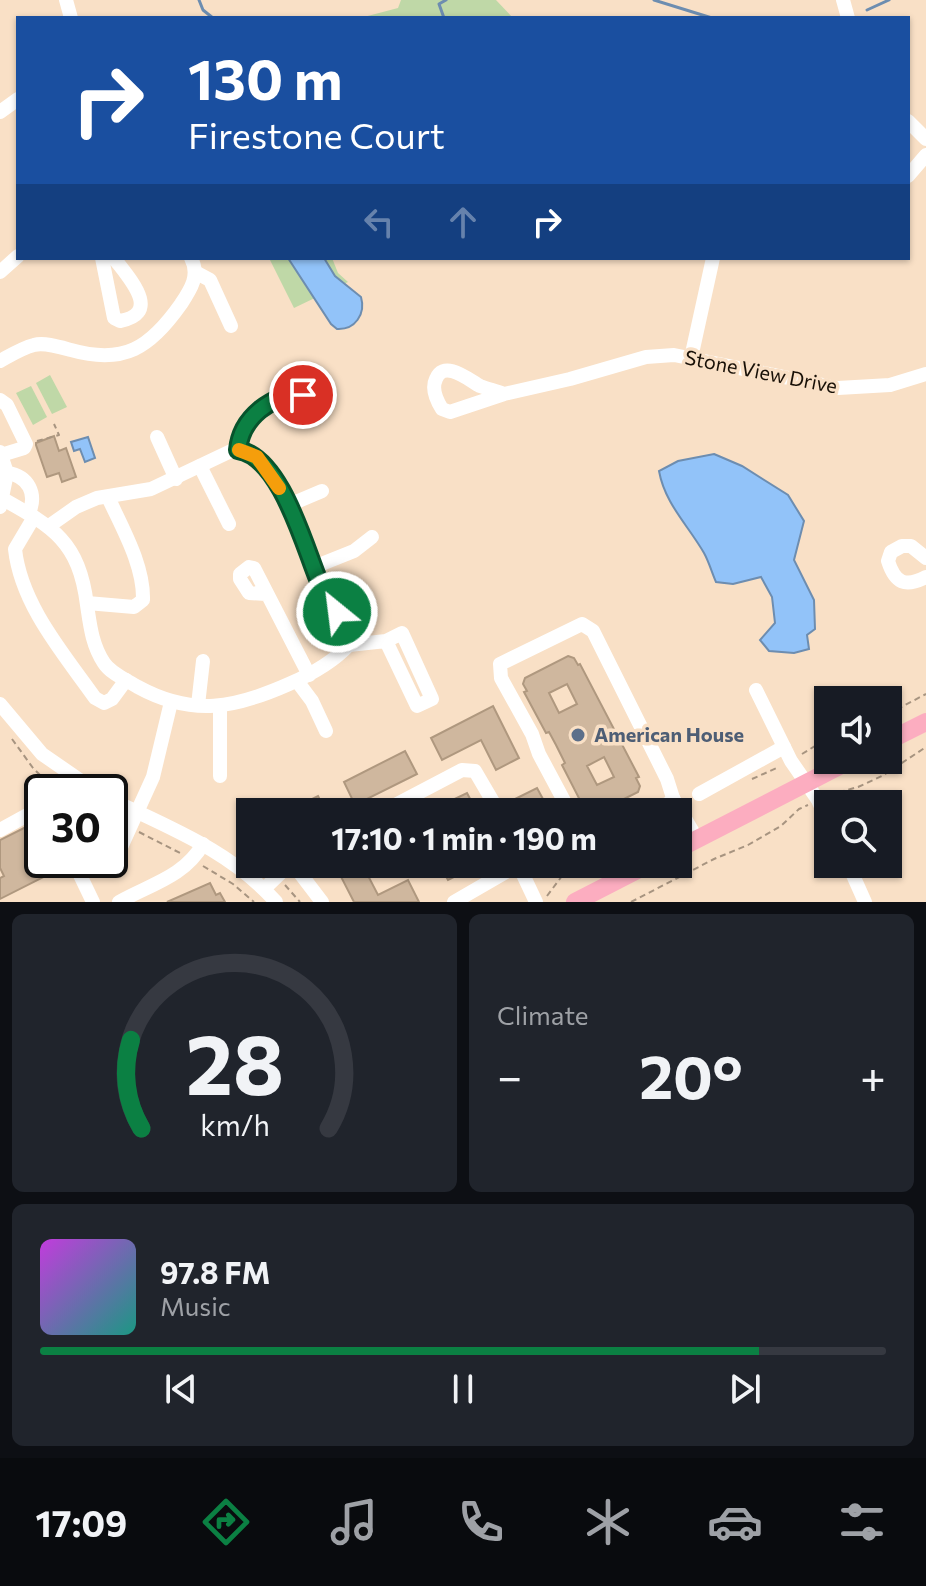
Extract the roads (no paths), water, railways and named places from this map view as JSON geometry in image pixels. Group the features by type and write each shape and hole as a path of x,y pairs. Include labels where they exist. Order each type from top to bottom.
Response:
{"main road":[{"path":"902,734 926,722"},
{"path":"692,838 824,774"},
{"path":"575,902 622,878"}],"street":[{"path":"910,123 926,139"},
{"path":"910,174 926,155"},
{"path":"0,272 16,258"},
{"path":"102,260 114,318 120,321 134,316 140,309 141,300 115,260"},
{"path":"691,358 713,260"},
{"path":"193,265 210,280 231,326"},
{"path":"0,361 37,344 97,357 125,353 157,333 173,315 195,279 193,265"},
{"name":"Stone View Drive","path":"504,394 646,357 674,355 838,388 890,385 926,374"},
{"path":"238,450 245,424 257,411 288,394 303,395"},
{"path":"0,400 7,405 26,444 24,448 0,454 7,473 0,507"},
{"path":"157,437 176,479"},
{"path":"49,526 76,507 151,489 238,450 257,457 298,521 314,567 349,635 349,645"},
{"path":"200,466 229,524"},
{"path":"7,473 16,474 29,484 33,500 32,515 15,549 21,578 42,622 95,698 104,703 112,699 126,680"},
{"path":"289,505 322,491"},
{"path":"87,603 134,607 143,600 142,583 133,554 108,497"},
{"path":"0,498 49,526 60,535 74,555 84,583 93,643 105,665 126,680 171,702 230,706 259,698 336,659 349,645 386,641 402,633 432,699 417,706 386,641"},
{"path":"314,567 354,551 372,537"},
{"path":"926,558 911,546 902,546 891,552 888,561 896,577 904,583 914,583 926,577"},
{"path":"266,594 326,731"},
{"path":"563,798 499,669 500,664 582,624 593,631 667,779 664,798"},
{"path":"198,705 203,661"},
{"path":"756,690 784,747 814,794"},
{"path":"128,833 153,777 171,702"},
{"path":"0,704 4,724 69,774"},
{"path":"220,706 220,776"},
{"path":"699,794 784,747"},
{"path":"409,798 462,770 475,771 491,798"},
{"path":"128,807 227,858 276,902"},
{"path":"0,830 24,817"},
{"path":"119,902 184,869 203,844"},
{"path":"81,878 93,902"},
{"path":"264,889 275,878"},
{"path":"302,878 322,902"},
{"path":"454,902 494,878"},
{"path":"527,878 540,900"},
{"path":"854,878 865,902"}],"water":[{"path":"289,260 325,260 335,276 361,297 362,309 354,324 337,329"},
{"path":"88,437 95,458 85,462 80,449 74,451 71,442"},
{"path":"714,454 742,466 788,495 804,521 794,560 814,600 815,629 807,635 809,649 794,653 769,651 760,640 775,623 772,597 761,577 733,584 716,582 704,553 666,494 659,471 678,461"}],"waterway":[{"path":"199,0 203,10 210,16"},
{"path":"443,16 439,4 446,0"},
{"path":"654,0 706,16"},
{"path":"867,10 889,0"}],"place":[{"name":"American House","path":"578,735"}]}
